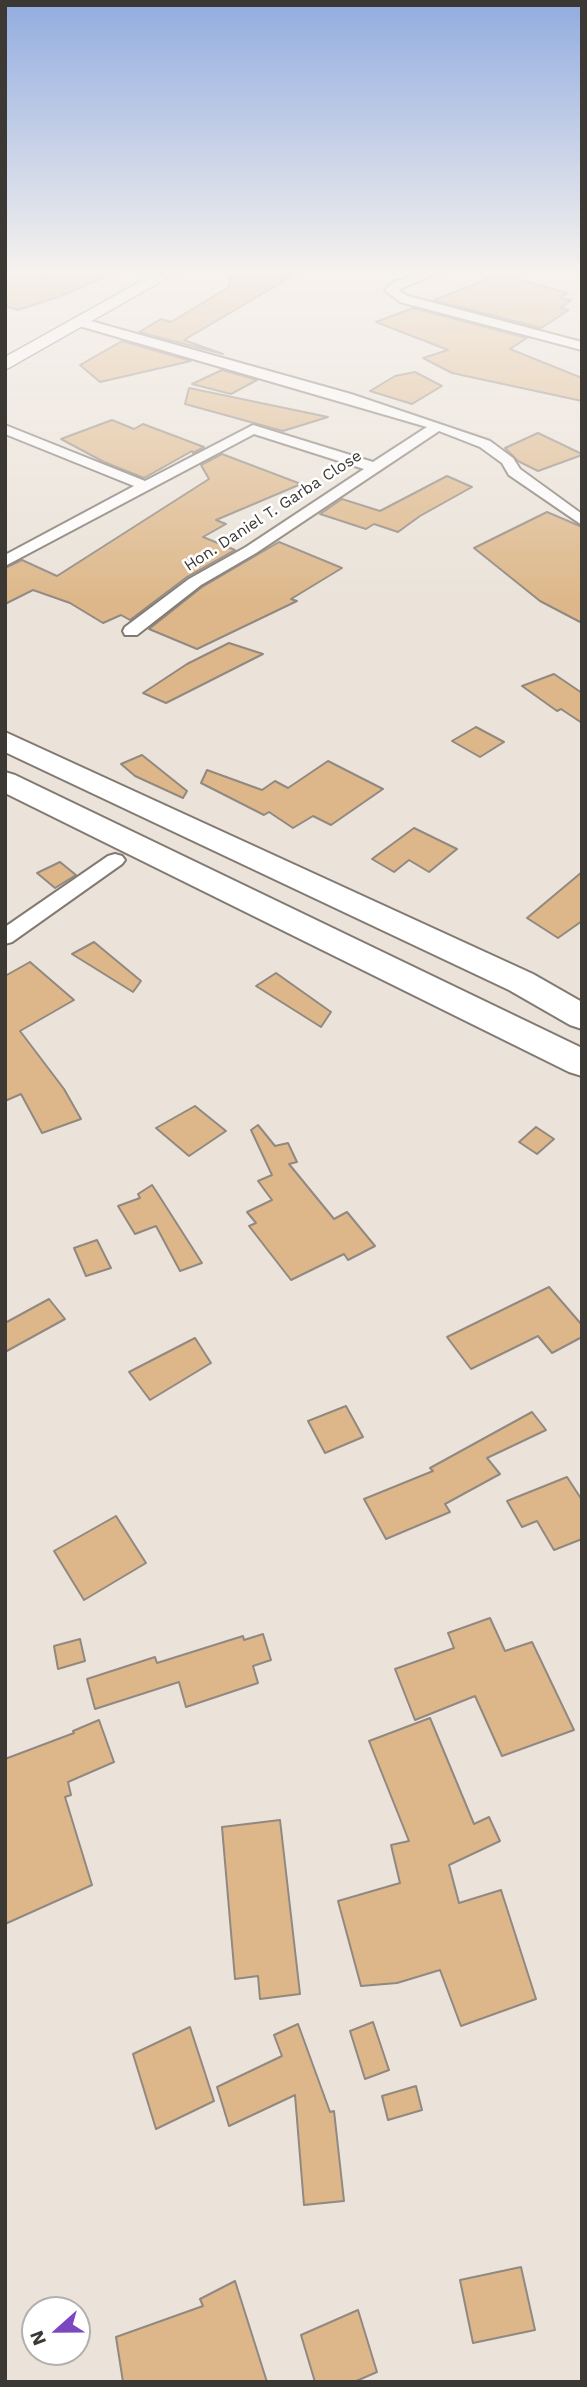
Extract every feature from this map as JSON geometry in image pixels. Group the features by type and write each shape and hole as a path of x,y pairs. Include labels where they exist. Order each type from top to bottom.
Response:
{"highway":[{"path":"5,741 522,982 582,1017"},
{"path":"5,760 525,1020 582,1064"},
{"path":"5,781 525,1020 582,1028"},
{"path":"5,804 464,1030 582,1064"}],"street":[{"path":"291,381 438,426 485,444 508,461 514,472 582,521"},
{"name":"Hon. Daniel T. Garba Close","path":"131,631 195,582 251,550 438,426"},
{"path":"5,429 146,486"},
{"path":"5,561 253,429 373,467"},
{"path":"5,937 116,860"}],"building":[{"path":"198,381 254,381 231,394 192,384"},
{"path":"386,381 433,381 442,386 412,404 370,391"},
{"path":"491,381 582,381 582,401"},
{"path":"189,388 328,417 283,431 185,404"},
{"path":"112,420 134,429 143,424 204,447 144,478 104,462 61,439"},
{"path":"538,433 582,455 538,471 518,461 505,448"},
{"path":"222,454 301,484 216,520 226,524 203,537 235,550 187,577 130,620 121,615 103,623 70,603 33,590 5,604 5,568 22,560 57,576 209,479 201,465"},
{"path":"447,476 472,487 420,516 398,532 374,524 366,529 320,514 342,499 380,511"},
{"path":"547,512 582,527 582,623 540,601 474,548"},
{"path":"279,542 342,568 291,599 297,601 197,649 149,629 202,587"},
{"path":"229,643 263,654 166,703 143,693 187,664"},
{"path":"554,674 582,693 582,723 561,709 557,711 522,686"},
{"path":"476,727 504,742 480,757 452,741"},
{"path":"142,755 187,791 183,798 135,776 121,764"},
{"path":"328,761 383,789 331,825 313,816 293,828 269,812 264,815 201,783 207,770 262,790 275,781 288,788"},
{"path":"414,828 457,849 429,872 409,860 394,872 372,859"},
{"path":"60,862 76,875 55,888 37,873"},
{"path":"582,872 582,921 558,938 527,918"},
{"path":"94,942 141,981 133,992 72,954"},
{"path":"30,962 74,1000 20,1031 64,1089 81,1119 42,1133 21,1094 5,1101 5,976"},
{"path":"276,973 331,1012 321,1027 256,986"},
{"path":"195,1106 226,1131 189,1156 156,1128"},
{"path":"258,1125 275,1146 288,1143 297,1162 289,1164 334,1219 347,1212 375,1246 348,1260 344,1254 291,1280 249,1226 256,1223 247,1212 272,1200 258,1181 272,1175 251,1130"},
{"path":"536,1127 554,1139 537,1154 519,1142"},
{"path":"152,1185 202,1263 180,1271 156,1226 135,1234 118,1206 140,1198 138,1194"},
{"path":"97,1240 111,1268 86,1276 74,1248"},
{"path":"549,1287 582,1325 582,1337 552,1353 538,1336 471,1369 447,1337"},
{"path":"49,1299 65,1319 5,1352 5,1323"},
{"path":"195,1338 211,1363 150,1400 129,1372"},
{"path":"346,1406 363,1437 325,1453 308,1421"},
{"path":"532,1412 546,1430 487,1458 500,1474 445,1504 450,1512 386,1539 364,1499 433,1471 430,1468"},
{"path":"567,1477 582,1500 582,1539 554,1550 537,1521 522,1527 507,1501"},
{"path":"116,1516 146,1563 84,1600 54,1551"},
{"path":"490,1618 505,1651 532,1642 574,1730 502,1756 475,1696 415,1720 395,1669 454,1648 448,1633"},
{"path":"263,1634 271,1660 253,1666 258,1683 186,1707 179,1682 95,1709 87,1679 155,1657 157,1663 243,1636 244,1640"},
{"path":"80,1639 85,1661 58,1669 54,1646"},
{"path":"430,1718 474,1824 489,1817 500,1841 449,1865 459,1903 501,1890 536,1999 461,2026 440,1970 397,1983 361,1986 338,1901 400,1883 391,1845 409,1841 369,1741"},
{"path":"99,1720 114,1762 68,1782 71,1795 65,1797 92,1885 5,1924 5,1759 74,1733 73,1731"},
{"path":"280,1820 300,1994 260,1999 258,1976 235,1979 222,1827"},
{"path":"373,2022 389,2070 365,2079 350,2031"},
{"path":"298,2024 330,2112 334,2111 344,2201 304,2205 295,2095 229,2126 217,2087 282,2056 274,2035"},
{"path":"190,2027 214,2101 156,2129 133,2054"},
{"path":"416,2086 422,2110 388,2120 382,2096"},
{"path":"521,2267 535,2330 473,2343 460,2280"},
{"path":"235,2281 267,2382 123,2382 116,2337 203,2306 200,2299"},
{"path":"358,2310 377,2372 354,2382 315,2382 301,2335"}]}
